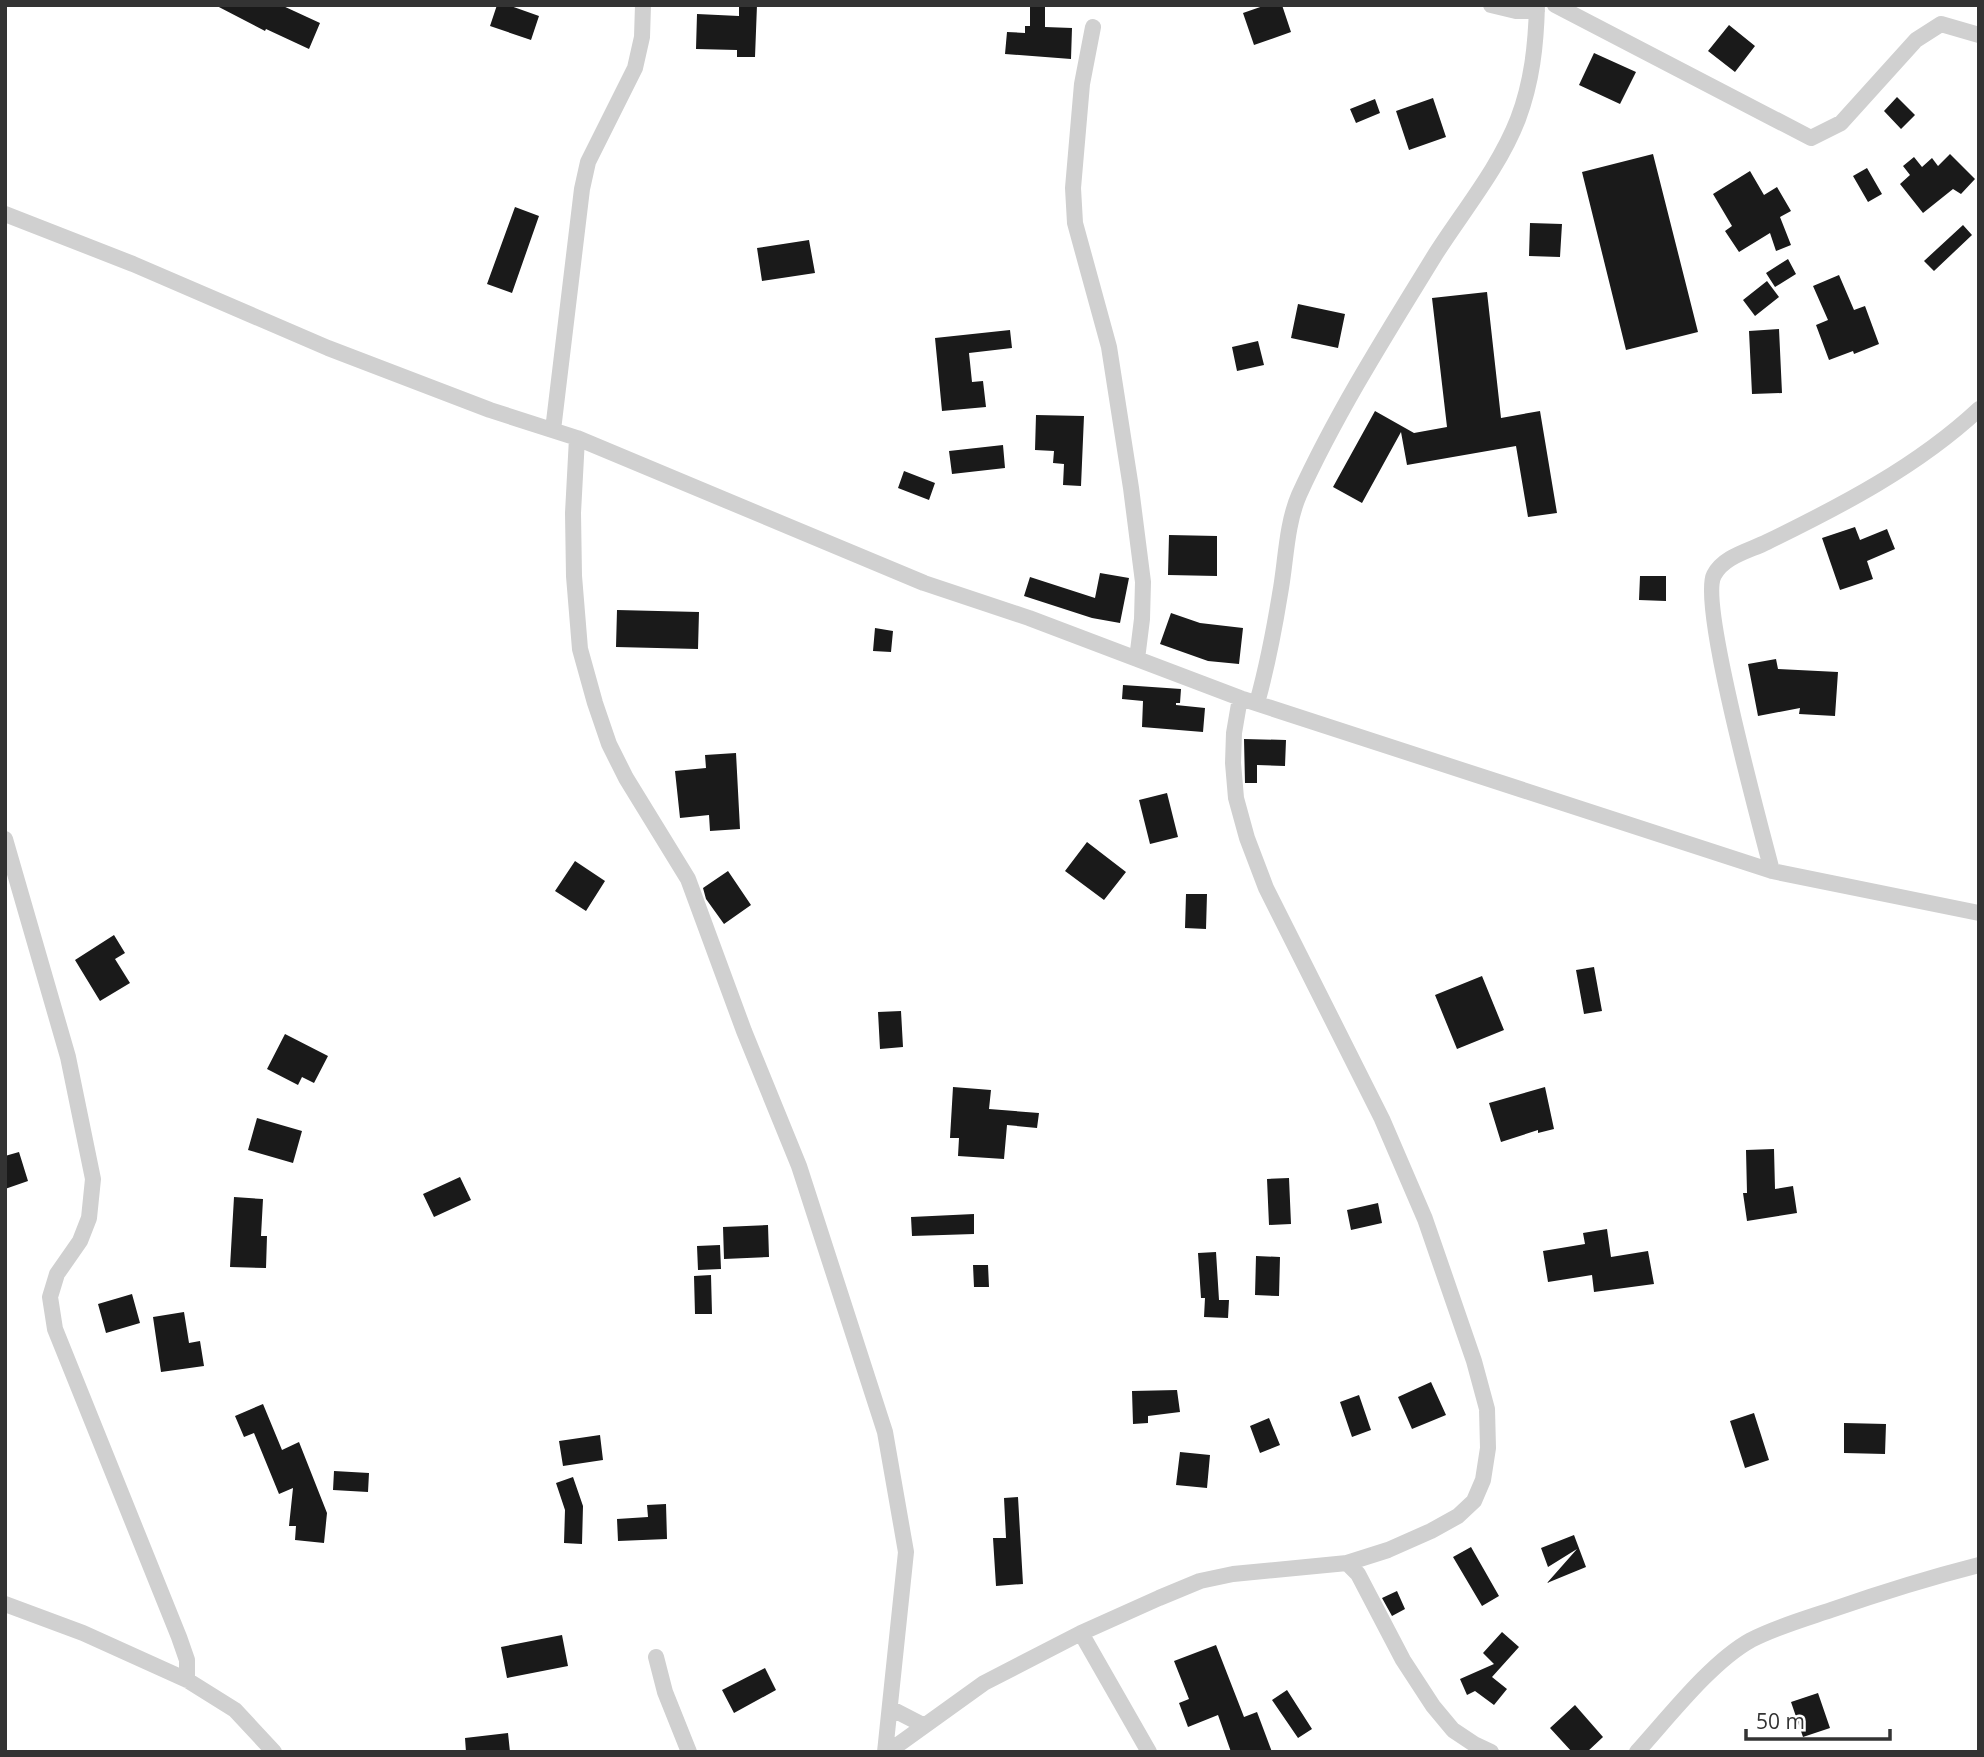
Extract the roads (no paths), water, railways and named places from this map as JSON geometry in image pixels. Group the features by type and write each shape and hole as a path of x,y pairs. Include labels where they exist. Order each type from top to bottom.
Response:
{"street":[{"path":"553,430 582,189 588,162 635,68 642,37 643,5"},
{"path":"1257,703 1269,657 1297,499 1322,447 1365,372 1501,153 1512,131 1531,75 1537,33 1537,8 1516,11 1491,5"},
{"path":"1555,5 1811,138 1841,123 1916,40 1941,24 1979,35"},
{"path":"1093,27 1081,97 1073,188 1075,223 1109,347 1131,488 1143,582 1137,659"},
{"path":"5,214 133,264 328,348 491,410 577,438 924,583 1029,618 1240,698 1772,872 1979,913"},
{"path":"1772,872 1727,692 1713,607 1713,577 1723,562 1814,519 1897,471 1935,446 1979,409"},
{"path":"577,438 573,513 574,576 580,649 595,703 609,744 626,778 688,879 744,1031 799,1166 885,1432 906,1552 886,1752"},
{"path":"886,1752 984,1683 1081,1633 1199,1581 1233,1574 1347,1563 1388,1550 1458,1516 1474,1501 1483,1480 1487,1409 1474,1362 1425,1219 1382,1119 1266,888 1247,838 1236,798 1233,763 1234,733 1240,698"},
{"path":"5,839 68,1057 93,1179 89,1217 80,1241 57,1273 50,1297 51,1311 55,1329 179,1637 187,1660 187,1680"},
{"path":"1347,1563 1358,1574 1403,1660 1433,1706 1453,1730 1491,1752"},
{"path":"1637,1752 1700,1684 1750,1640 1906,1584 1979,1565"},
{"path":"5,1604 83,1633 187,1680 235,1710 274,1752"},
{"path":"1081,1633 1149,1752"},
{"path":"656,1657 665,1692 689,1752"},
{"path":"890,1708 923,1725"}]}
